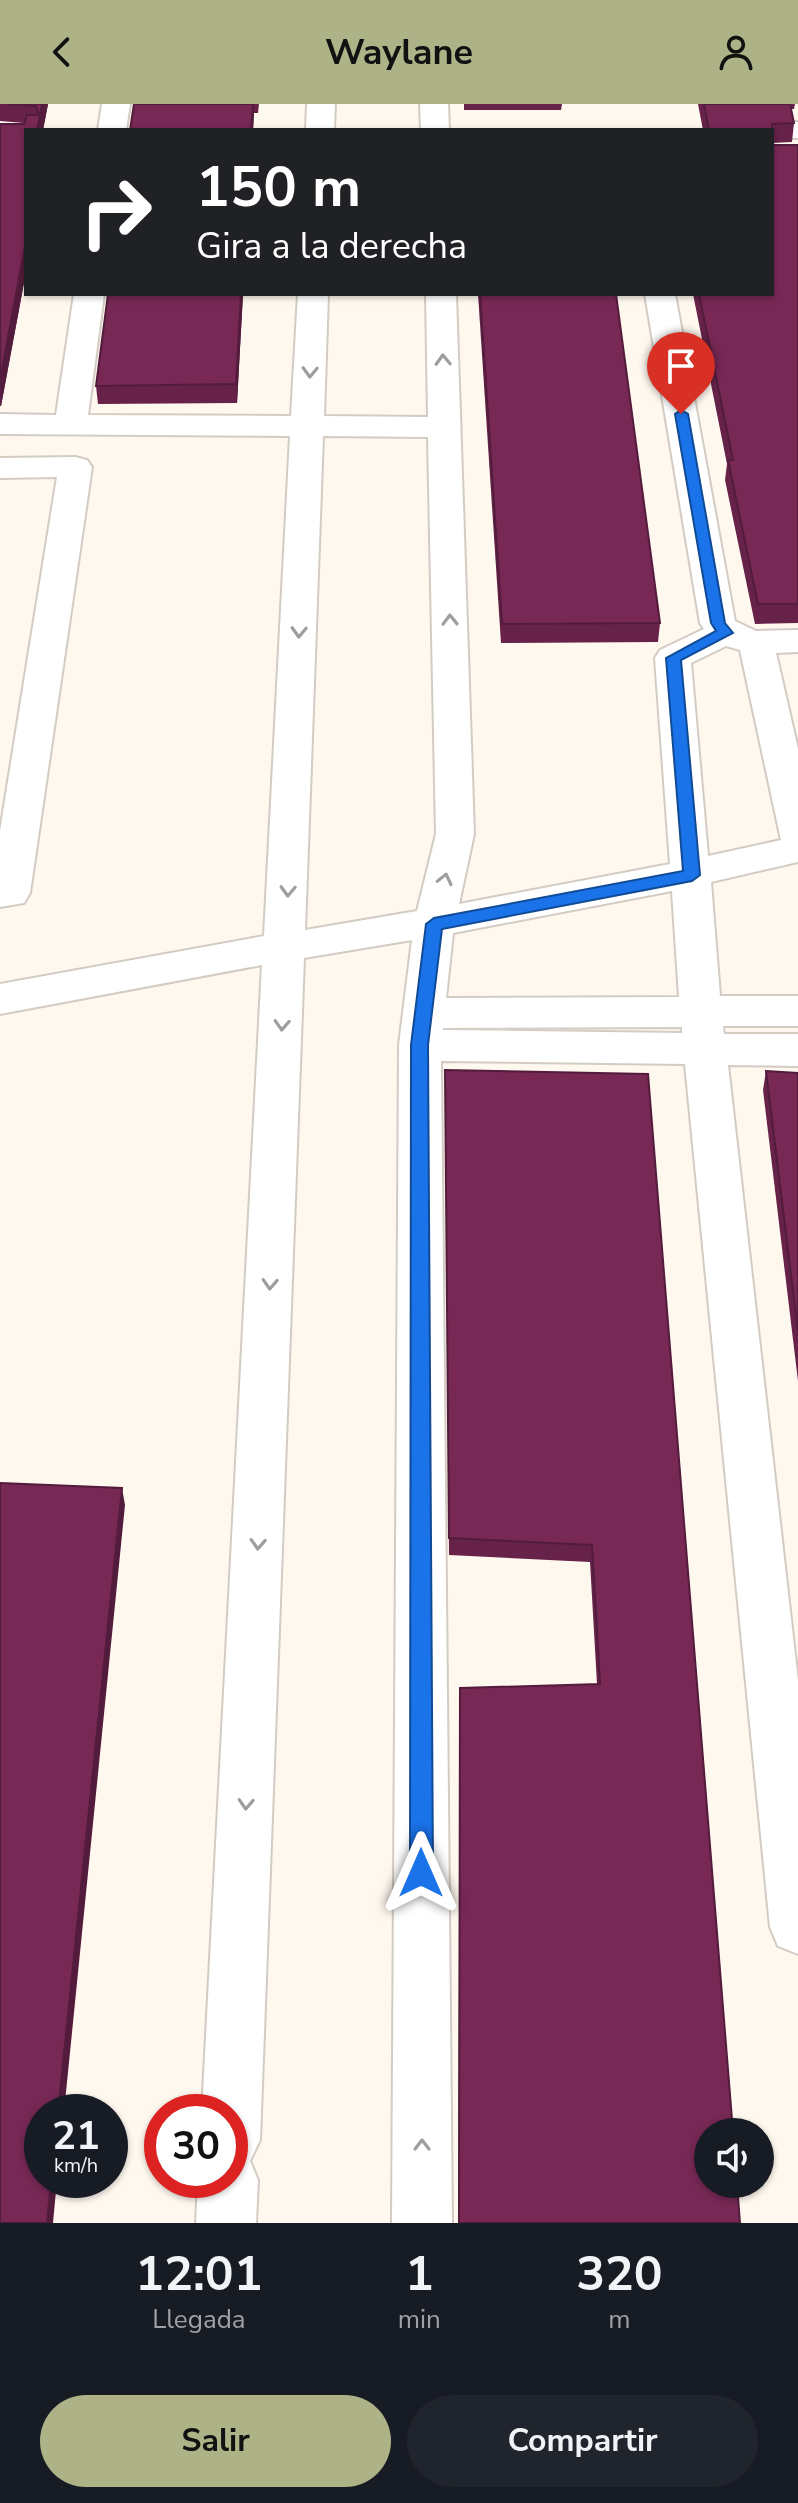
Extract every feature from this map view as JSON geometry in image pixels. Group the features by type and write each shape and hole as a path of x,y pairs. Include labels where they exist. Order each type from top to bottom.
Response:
{"street":[{"path":"112,128 116,104"},
{"path":"320,128 321,104"},
{"path":"434,104 435,128"},
{"path":"774,130 798,130"},
{"path":"774,153 798,153"},
{"path":"71,424 89,296"},
{"path":"232,2094 313,296"},
{"path":"422,2223 421,1029 434,924 455,834 441,296"},
{"path":"660,296 718,623 741,637 798,836"},
{"path":"0,424 446,427"},
{"path":"0,468 75,467 10,893 0,893"},
{"path":"798,641 741,637 673,658 703,1031 798,1927"},
{"path":"0,999 286,947 434,924 692,875 798,849"},
{"path":"703,1031 798,1011"},
{"path":"421,1029 703,1031 798,1050"},
{"path":"226,2223 227,2198"}],"building":[{"path":"8,104 42,104 37,128 24,128 24,252 0,380 0,124 24,124 27,115 39,115 36,106"},
{"path":"134,104 253,104 251,128 130,128"},
{"path":"704,104 790,104 794,123 772,124 772,128 709,128"},
{"path":"774,145 798,145 798,604 758,604 728,460 733,460 699,296 774,296"},
{"path":"108,296 241,296 236,384 96,386"},
{"path":"480,296 616,296 660,623 502,624"},
{"path":"445,1070 648,1074 732,2118 694,2118 694,2198 738,2198 740,2223 459,2223 460,1688 600,1684 592,1545 449,1538"},
{"path":"766,1071 798,1073 798,1331"},
{"path":"0,1483 122,1488 60,2094 24,2094 24,2198 49,2198 47,2223 0,2223"}],"route":[{"path":"421,1873 420,1045 434,924 692,875 673,658 725,633 718,623 681,414"}]}
